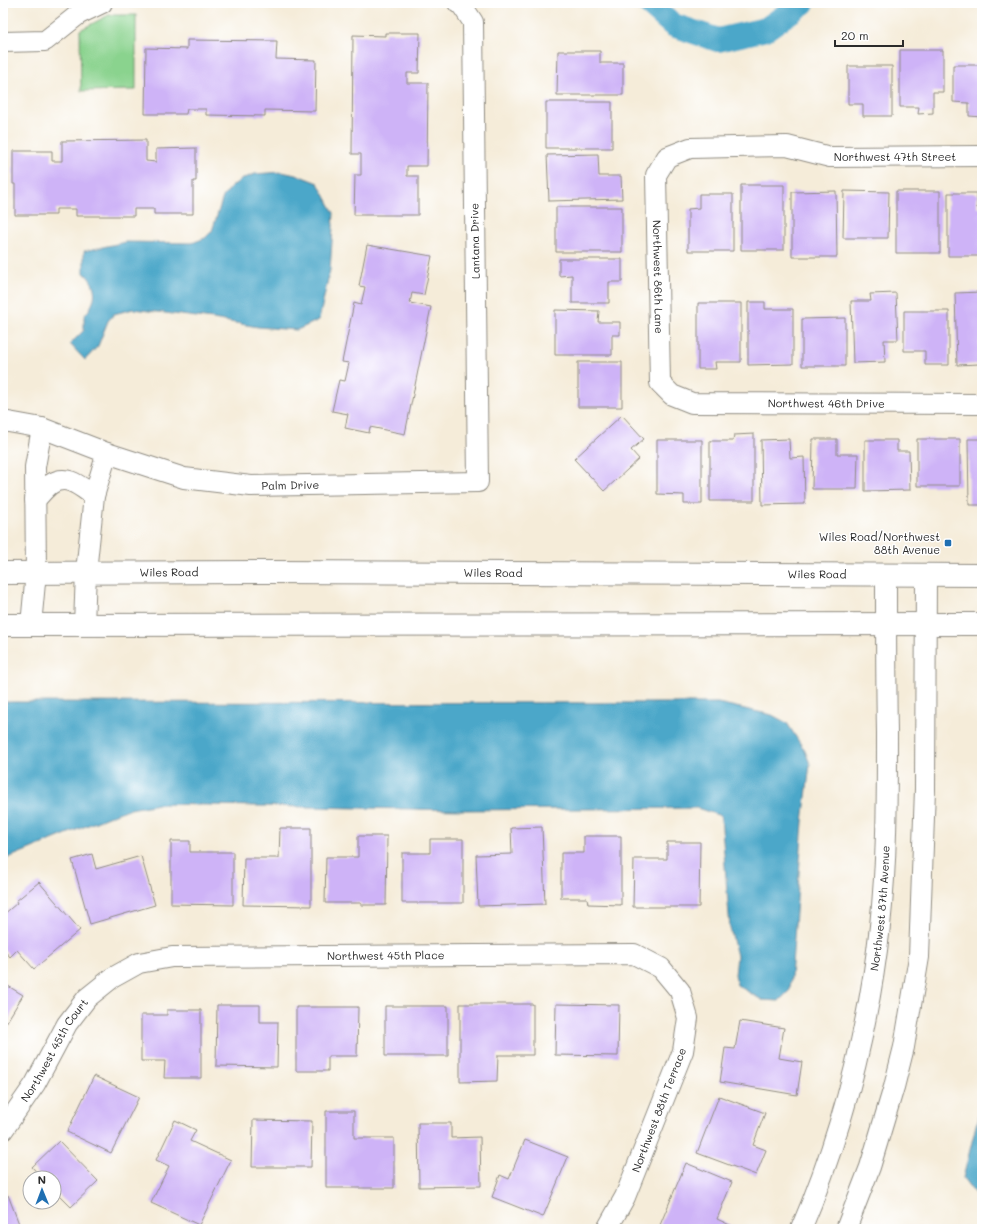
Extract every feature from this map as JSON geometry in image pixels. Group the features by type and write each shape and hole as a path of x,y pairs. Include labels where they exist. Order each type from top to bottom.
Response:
{"main road":[{"name":"Wiles Road","path":"3,573 982,575"},
{"path":"3,625 982,624"}],"street":[{"path":"3,42 45,41 79,14 102,3"},
{"name":"Lantana Drive","path":"460,4 473,22 478,482"},
{"name":"Northwest 47th Street","path":"668,157 690,148 787,146 830,157 982,156"},
{"name":"Northwest 86th Lane","path":"668,157 656,175 656,182 660,383 672,394"},
{"name":"Northwest 46th Drive","path":"672,394 692,403 982,404"},
{"name":"Palm Drive","path":"3,421 42,428 107,453 184,478 251,486 478,482"},
{"path":"31,625 36,572 35,467 42,428"},
{"path":"84,625 86,572 94,496 107,453"},
{"path":"35,500 50,484 58,480 75,482 94,496"},
{"name":"Northwest 87th Avenue","path":"800,1229 825,1167 850,1090 861,1048 875,966 884,883 887,804 886,576"},
{"path":"846,1229 870,1167 894,1087 905,1040 919,957 925,789 926,576"},
{"name":"Northwest 45th Place","path":"112,978 139,963 172,957 634,954 661,968"},
{"name":"Northwest 88th Terrace","path":"607,1229 625,1197 683,1051 688,1018 680,991 661,968"},
{"name":"Northwest 45th Court","path":"3,1130 35,1084 67,1024 87,998 112,978"}],"green space":[{"path":"109,15 136,15 136,90 81,91 80,30"}],"water":[{"path":"282,172 300,176 318,183 334,213 330,270 319,320 297,330 258,327 213,319 133,309 114,314 108,321 98,346 85,360 70,344 84,330 84,316 94,300 94,289 92,283 84,273 84,251 126,242 192,243 205,238 212,231 223,197 232,186 242,179 255,174"},
{"path":"3,702 718,703 772,715 787,723 805,751 810,764 803,822 790,990 779,1001 762,1000 737,985 735,975 737,956 730,928 721,816 697,808 461,810 158,804 125,810 3,860"},
{"path":"982,1101 982,1203 963,1178"}],"building":[{"path":"385,33 420,33 419,73 407,73 407,83 428,83 427,166 407,166 407,176 418,176 418,215 354,215 355,175 361,175 361,154 352,154 353,35 385,36"},
{"path":"187,40 277,41 276,59 316,60 315,111 265,110 265,116 206,115 206,109 187,109 186,114 145,114 146,48 187,49"},
{"path":"900,50 943,50 943,92 933,92 933,113 918,114 919,107 900,107"},
{"path":"558,51 600,51 600,63 623,63 623,95 557,95"},
{"path":"953,65 982,65 982,117 969,116 969,103 953,102"},
{"path":"848,66 892,66 892,116 863,116 863,104 848,104"},
{"path":"546,102 612,102 612,148 546,148"},
{"path":"146,140 146,161 156,162 156,149 196,148 196,181 193,181 193,214 154,214 154,209 134,209 134,216 76,216 76,209 56,209 56,215 15,215 13,151 52,151 52,161 62,161 62,141"},
{"path":"598,154 599,176 621,176 622,199 549,201 547,155"},
{"path":"741,185 784,185 784,250 741,250"},
{"path":"836,191 837,257 792,257 792,192"},
{"path":"844,191 889,192 888,238 843,238"},
{"path":"896,191 940,191 940,253 896,253"},
{"path":"948,193 977,193 977,208 982,208 982,256 948,256"},
{"path":"699,194 733,194 733,251 688,251 688,209 699,208"},
{"path":"556,207 622,207 622,252 556,252"},
{"path":"367,245 432,256 424,295 412,293 410,303 431,307 405,434 370,427 369,433 345,428 348,414 332,411 339,380 345,381 349,363 342,362 354,303 361,305 365,287 359,286"},
{"path":"559,259 622,259 622,282 609,282 609,303 572,303 572,275 559,276"},
{"path":"982,292 982,340 979,341 979,364 957,365 955,293"},
{"path":"896,293 898,340 884,340 885,362 853,363 851,301 871,301 870,294"},
{"path":"748,302 765,302 765,309 793,309 793,364 748,365"},
{"path":"698,303 741,303 741,362 715,362 716,369 698,369"},
{"path":"555,310 599,311 598,322 620,322 620,335 612,335 612,355 555,355"},
{"path":"904,311 949,311 949,365 925,365 925,351 904,351"},
{"path":"845,318 845,366 802,366 802,319"},
{"path":"578,362 622,362 622,407 578,407"},
{"path":"622,415 644,439 631,450 639,459 604,491 574,459"},
{"path":"754,434 754,501 710,501 710,441 733,441 734,435"},
{"path":"789,439 790,458 804,457 805,504 762,505 761,440"},
{"path":"813,439 837,439 837,454 858,454 857,489 812,489"},
{"path":"917,439 960,439 960,486 917,486"},
{"path":"968,439 982,439 982,505 969,505"},
{"path":"657,440 702,440 702,504 684,504 684,495 657,494"},
{"path":"865,440 897,440 897,451 909,451 910,490 865,491"},
{"path":"542,827 545,904 478,906 476,855 512,854 511,828"},
{"path":"280,828 311,828 311,906 243,905 244,858 279,858"},
{"path":"358,836 387,836 386,905 325,903 326,857 358,857"},
{"path":"584,836 621,836 621,905 588,904 587,898 561,898 561,853 584,853"},
{"path":"430,839 463,839 463,903 402,903 402,853 430,853"},
{"path":"171,841 190,841 190,852 233,852 233,905 171,904"},
{"path":"667,842 700,842 699,907 633,907 634,859 667,859"},
{"path":"92,854 96,869 141,856 155,905 90,924 72,860"},
{"path":"39,882 80,930 34,969 17,950 10,957 3,949 3,915 17,903 16,901"},
{"path":"3,983 23,995 3,1028"},
{"path":"460,1004 533,1004 533,1055 498,1055 497,1081 460,1082"},
{"path":"556,1004 619,1005 618,1056 555,1055"},
{"path":"217,1005 260,1005 260,1022 278,1022 277,1067 216,1066"},
{"path":"385,1006 448,1006 448,1056 385,1056"},
{"path":"296,1007 358,1007 357,1056 328,1056 328,1071 296,1071"},
{"path":"167,1010 201,1010 201,1078 164,1078 165,1061 141,1061 141,1015 167,1015"},
{"path":"740,1021 784,1028 779,1058 802,1062 797,1095 720,1082 725,1048 735,1049"},
{"path":"94,1076 139,1097 111,1153 67,1132"},
{"path":"719,1096 765,1113 753,1145 766,1150 756,1175 697,1153"},
{"path":"326,1111 354,1111 354,1138 394,1138 394,1188 326,1188"},
{"path":"175,1120 196,1130 190,1141 231,1160 199,1225 151,1203 169,1166 156,1160"},
{"path":"253,1120 312,1121 311,1167 252,1167"},
{"path":"418,1123 451,1123 451,1138 480,1137 481,1186 419,1187"},
{"path":"525,1140 568,1157 543,1217 492,1197 500,1175 509,1179"},
{"path":"59,1141 98,1181 71,1207 62,1198 62,1170 35,1170 32,1167"},
{"path":"686,1163 732,1182 717,1219 732,1226 730,1229 668,1229 660,1225"},
{"path":"8,1195 21,1229 3,1229 3,1197"}],"waterway":[{"path":"648,3 673,25 718,40 766,29 803,3"}],"place":[{"name":"Wiles Road/Northwest 88th Avenue","path":"948,543"}]}
